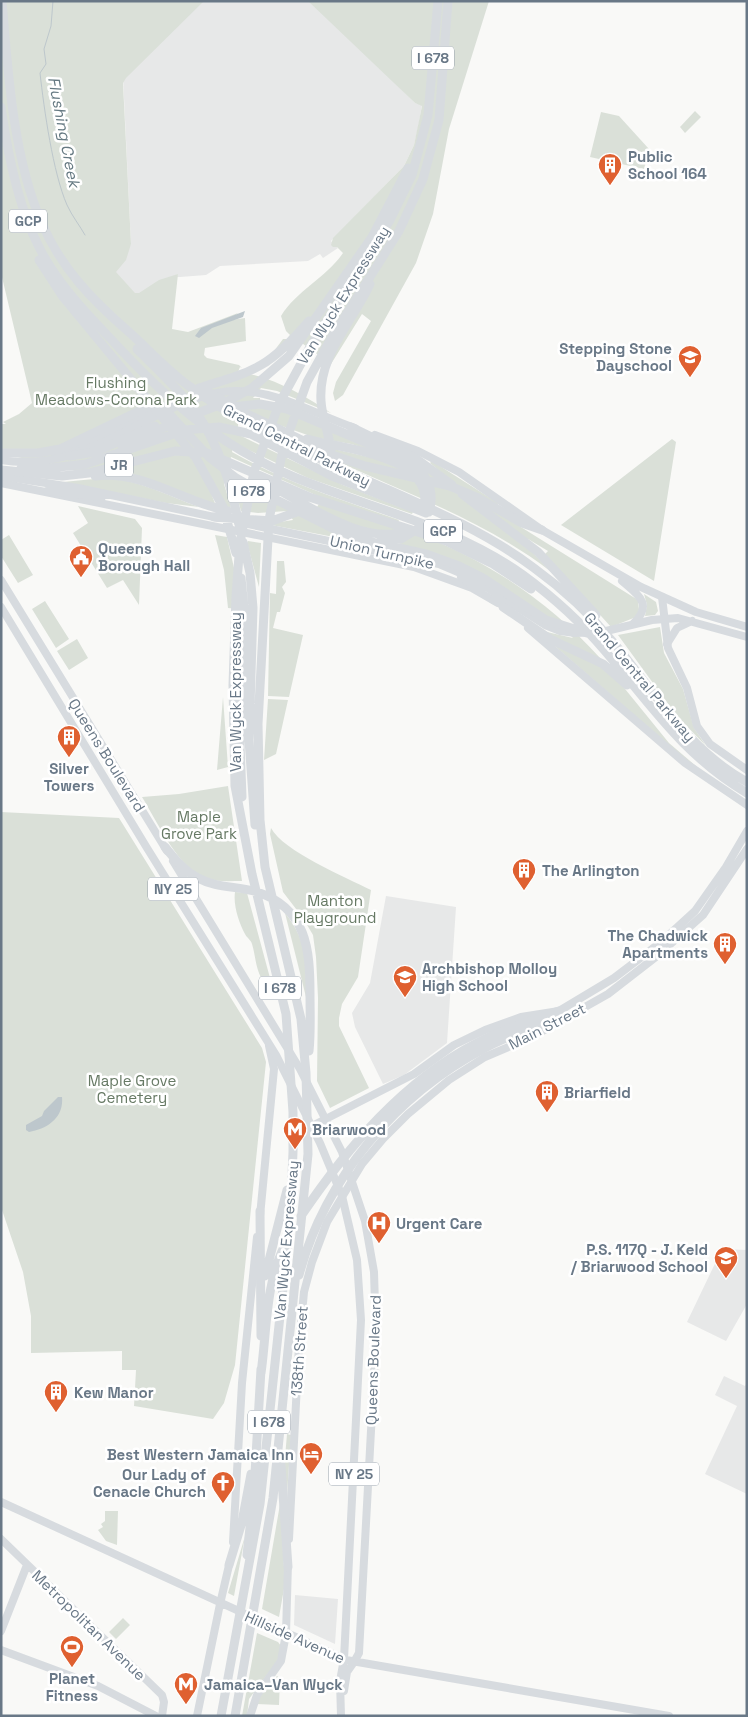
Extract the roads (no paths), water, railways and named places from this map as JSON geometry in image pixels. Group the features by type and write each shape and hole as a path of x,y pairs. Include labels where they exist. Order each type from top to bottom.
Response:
{"highway":[{"name":"Grand Central Parkway","path":"2,1 18,135 35,205 46,234 64,264 104,312 180,379 230,413 334,466 457,521 532,566 562,590 599,626 686,734 709,756 747,782"},
{"name":"Van Wyck Expressway","path":"221,1716 245,1593 262,1487 290,1222 293,1152 293,1112 286,1014 255,889 235,786 234,632 238,560 251,486 273,418 302,360 393,215 408,184 422,141 430,98 438,1"},
{"name":"Van Wyck Expressway","path":"236,1716 270,1517 308,1154 306,1073 299,1004 262,852 257,752 266,557 278,467 294,415 312,373 332,336 383,257 410,210 428,166 439,120 448,1"},
{"path":"444,72 454,1"},
{"name":"Grand Central Parkway","path":"1,106 5,136 22,204 39,247 68,292 154,386 196,421 223,440 287,474 431,526 491,554 527,578 562,607 594,638 656,713 699,760 747,793"},
{"path":"5,136 7,162 20,214 30,240 47,274 67,302 186,444 211,482 226,516 239,565 245,618 240,743 244,827"},
{"path":"1,454 38,453 60,449 144,426 238,396 272,373 330,296 378,227 422,141"},
{"path":"62,476 85,478 113,475 138,479 213,512 248,519 282,518 298,512 314,501 325,486 330,472 332,452 322,407 322,380 331,351 364,298 383,257"},
{"path":"104,312 195,411 218,454 232,491 248,564 253,599 249,761 254,820 262,852"},
{"path":"98,326 142,383 197,445 241,481 349,534 368,541 434,556 459,566 483,578 540,616 558,625 587,633"},
{"path":"131,334 206,390 279,429 350,462 459,489 515,519 545,527"},
{"path":"1,466 42,469 77,465 144,426 176,395 246,373 292,347"},
{"path":"70,456 94,452 144,426 247,404 268,405 287,409 394,453 417,466 430,487 430,507 420,527 401,539 379,540 349,534"},
{"path":"144,426 219,427 239,430 344,481 489,539"},
{"path":"351,427 409,454 439,474 543,557 601,620 624,656"},
{"path":"235,464 260,480 347,526 376,534 392,534 412,526 420,517 425,506 422,484 414,473 400,464 279,429"},
{"name":"JR","path":"1,470 62,476 97,471 174,451 207,453 235,464"},
{"path":"235,464 309,496 446,541 493,564 557,609 626,677"},
{"path":"503,607 550,638 603,664 656,713"},
{"path":"165,847 186,870 198,879 268,896 288,910 305,935 310,964 310,1035 306,1073"},
{"path":"292,1304 307,1247 326,1207 354,1161 387,1121 420,1091 474,1054 500,1040 563,1013"},
{"path":"245,1593 247,1545 254,1491 261,1373 270,1289 279,1257 302,1215 353,1148 399,1099 453,1057 492,1035 563,1013"},
{"path":"261,1312 267,1265 284,1202 293,1152"},
{"path":"260,1212 261,1373"},
{"path":"280,1426 282,1498 288,1567"},
{"path":"229,1565 242,1522 256,1441"}],"main road":[{"path":"144,426 194,398 223,392 244,391 275,396 351,427 410,448 444,464 610,570 682,606 747,627"},
{"path":"1,460 40,462 70,456"},
{"path":"1,476 78,488 142,502"},
{"name":"Union Turnpike","path":"1,483 414,567 481,592 493,600"},
{"path":"46,491 213,512"},
{"name":"Union Turnpike","path":"248,519 430,561 480,583 545,626 567,632 587,633 664,618 678,618 747,637"},
{"path":"430,561 454,573 481,592"},
{"path":"610,570 642,601 642,614 632,625"},
{"name":"Queens Boulevard","path":"1,580 280,1035 320,1109 323,1120 342,1152 351,1177 370,1245 376,1314 359,1652 347,1672 342,1695 341,1716"},
{"name":"Grand Central Parkway","path":"662,597 667,644 686,688 695,722 702,736 715,748 747,770"},
{"path":"493,600 545,626"},
{"name":"Grand Central Parkway","path":"493,600 685,763 747,805"},
{"path":"678,618 682,606"},
{"name":"Queens Boulevard","path":"1,608 283,1067 320,1143 340,1193 357,1260 361,1320 344,1659 340,1681 342,1695"},
{"path":"667,644 677,628 693,621"},
{"name":"Main Street","path":"340,1193 382,1139 419,1104 449,1080 485,1057 532,1037 660,943 695,911 726,867 747,831"},
{"name":"Main Street","path":"312,1126 414,1074 454,1045 485,1030 521,1017 563,1013 608,994 625,982 693,924 711,903 747,849"},
{"path":"234,989 247,982"},
{"name":"Van Wyck Expressway","path":"197,1716 229,1565 236,1512 242,1383 274,1069 268,1044"},
{"name":"138th Street","path":"286,1634 301,1310 314,1254 340,1193"},
{"name":"Hillside Avenue","path":"1,1502 220,1604 344,1659 669,1716"},
{"name":"Metropolitan Avenue","path":"1,1539 162,1695 164,1702 162,1716"},
{"path":"1,1631 27,1565"},
{"path":"250,1716 257,1695 280,1665 286,1634"},
{"path":"1,1650 98,1686 156,1716"}],"waterway":[{"name":"Flushing Creek","path":"53,1 51,26 44,49 46,64 40,73 44,104 53,159 62,192 69,209 85,235"}],"place":[{"name":"Public School 164","path":"610,186"},
{"name":"Stepping Stone Dayschool","path":"690,378"},
{"name":"Queens Borough Hall","path":"81,578"},
{"name":"Silver Towers","path":"69,758"},
{"name":"The Arlington","path":"524,891"},
{"name":"The Chadwick Apartments","path":"725,965"},
{"name":"Archbishop Molloy High School","path":"405,998"},
{"name":"Briarfield","path":"547,1113"},
{"name":"Briarwood","path":"295,1150"},
{"name":"Urgent Care","path":"379,1244"},
{"name":"P.S. 117Q - J. Keld / Briarwood School","path":"726,1279"},
{"name":"Kew Manor","path":"56,1413"},
{"name":"Best Western Jamaica Inn","path":"311,1475"},
{"name":"Our Lady of Cenacle Church","path":"223,1504"},
{"name":"Planet Fitness","path":"72,1668"},
{"name":"Jamaica–Van Wyck","path":"186,1705"}],"park label":[{"name":"Flushing Meadows-Corona Park","path":"116,390"},
{"name":"Maple Grove Park","path":"199,824"},
{"name":"Manton Playground","path":"335,908"},
{"name":"Maple Grove Cemetery","path":"132,1088"}]}
